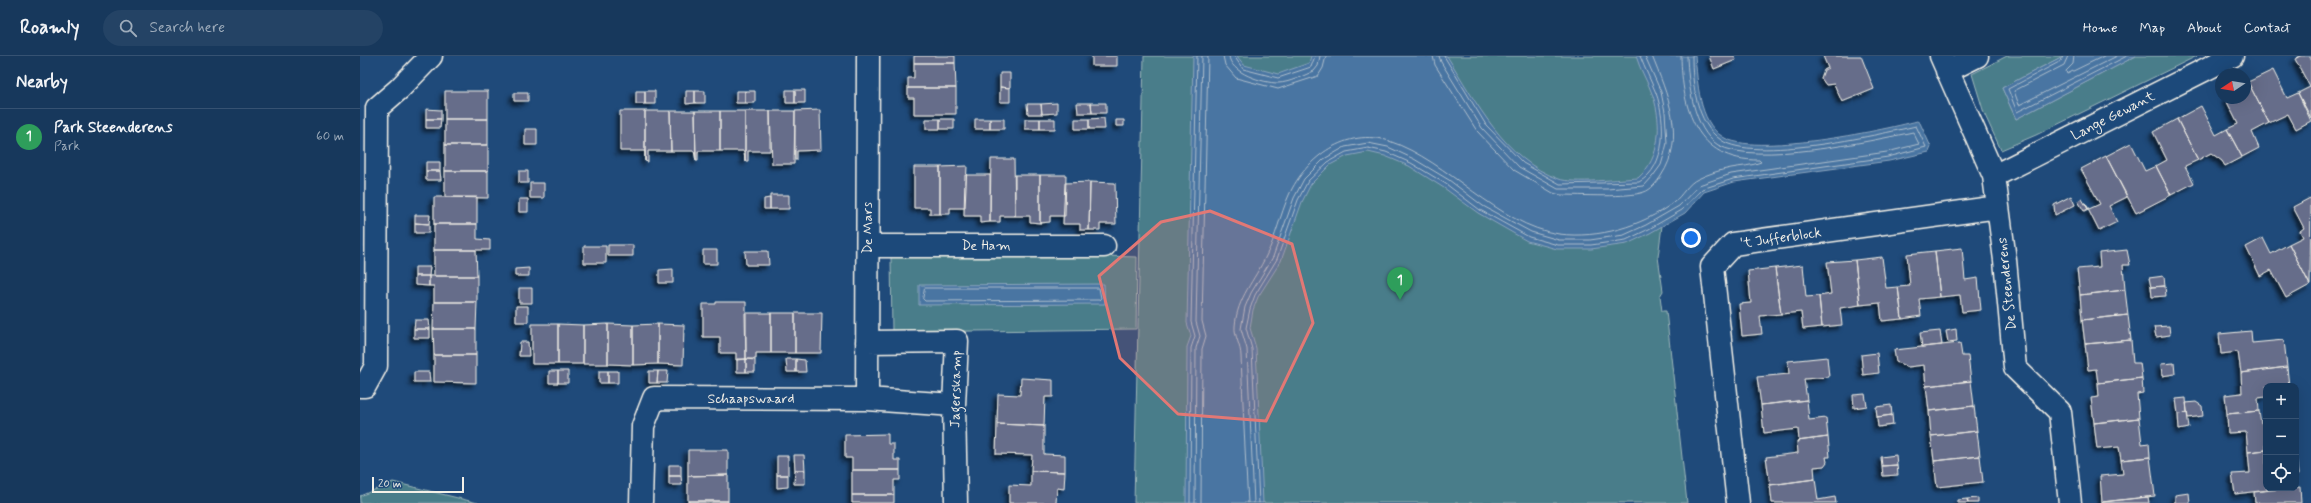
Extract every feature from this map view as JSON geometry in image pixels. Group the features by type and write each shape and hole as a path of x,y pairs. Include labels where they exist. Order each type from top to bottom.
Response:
{"street":[{"path":"360,386 365,386 376,366 368,108 399,89 431,56"},
{"name":"De Mars","path":"867,399 868,56"},
{"path":"1944,64 1976,56"},
{"name":"Lange Gewant","path":"1994,176 2232,56"},
{"name":"De Steenderens","path":"1944,64 1994,176 2015,368 2060,412 2070,503"},
{"name":"'t Jufferblock","path":"1738,503 1712,267 1733,244 1998,207"},
{"name":"De Ham","path":"868,246 1104,246"},
{"name":"Jagerskamp","path":"867,342 957,341 954,404 956,503"},
{"name":"Schaapswaard","path":"641,503 643,426 654,398 867,399 954,404"}],"highlighted area":[{"path":"1210,211 1292,244 1313,323 1266,421 1178,414 1120,358 1099,276 1161,222"}],"green space":[{"path":"1144,56 1660,56 1671,155 1658,257 1663,291 1660,296 1662,311 1666,311 1687,503 1134,503"},
{"path":"2007,56 2063,56 2002,88 2016,119 2136,56 2197,56 2036,135 2001,150 1984,113 1972,74"},
{"path":"891,257 1137,257 1136,329 892,332"},
{"path":"393,482 478,503 360,503 360,496"}],"water":[{"path":"1193,56 1237,56 1244,65 1278,74 1309,63 1311,56 1447,56 1481,110 1507,144 1540,170 1559,179 1565,180 1597,181 1638,178 1646,170 1651,161 1658,140 1658,117 1653,96 1636,56 1695,56 1701,100 1708,121 1723,137 1738,142 1761,144 1817,140 1875,131 1917,121 1920,123 1931,147 1929,152 1889,161 1734,182 1704,192 1685,213 1627,244 1591,249 1557,249 1527,241 1478,213 1444,188 1409,166 1385,156 1368,152 1347,156 1330,165 1311,184 1302,202 1281,261 1258,297 1253,310 1250,328 1256,348 1263,503 1186,503 1187,347 1191,336 1187,323"},
{"path":"2063,56 2136,56 2016,119 2002,88"},
{"path":"1104,284 1105,304 919,305 919,285"}],"building":[{"path":"914,56 955,56 955,63 914,63"},
{"path":"1092,56 1117,56 1117,66 1092,66"},
{"path":"1709,56 1734,56 1736,60 1714,69"},
{"path":"1823,56 1861,56 1874,89 1842,102 1834,84 1826,85 1821,78 1824,70 1828,68"},
{"path":"2300,56 2311,56 2311,118 2298,93 2310,87 2295,59"},
{"path":"914,63 955,63 956,88 908,88 908,78 914,78"},
{"path":"2273,70 2287,98 2298,93 2311,121 2296,129 2288,114 2269,123 2251,88 2251,81"},
{"path":"1000,73 1010,73 1010,88 1000,87"},
{"path":"1000,87 1010,88 1010,102 1000,102"},
{"path":"908,88 956,88 956,114 914,114 914,98 908,98"},
{"path":"2251,88 2269,123 2252,132 2259,148 2242,157 2227,129 2238,124 2228,104 2251,104"},
{"path":"786,90 795,90 795,103 786,103"},
{"path":"795,90 805,90 805,103 795,103"},
{"path":"445,91 488,91 488,119 445,119"},
{"path":"636,91 645,91 645,104 636,104"},
{"path":"645,91 655,91 655,104 645,104"},
{"path":"686,91 695,91 695,103 686,104"},
{"path":"695,91 705,91 705,103 695,103"},
{"path":"736,91 745,91 745,103 736,103"},
{"path":"745,91 755,91 755,103 745,103"},
{"path":"514,93 528,93 528,101 514,101"},
{"path":"1057,103 1057,113 1042,114 1041,104"},
{"path":"1077,103 1091,103 1092,113 1078,113"},
{"path":"1091,103 1106,103 1106,113 1092,113"},
{"path":"1027,104 1041,104 1042,114 1028,114"},
{"path":"2201,106 2216,135 2227,129 2242,157 2225,166 2222,161 2211,153 2198,160 2177,119"},
{"path":"426,109 441,110 441,119 426,119"},
{"path":"820,110 821,150 797,151 797,160 795,160 795,111"},
{"path":"620,111 645,111 645,151 620,151"},
{"path":"645,111 670,111 671,151 648,151 648,162 645,161"},
{"path":"670,111 695,111 696,161 694,151 671,151"},
{"path":"695,111 720,111 720,151 698,151 698,161 696,161"},
{"path":"720,111 745,111 745,161 744,151 720,151"},
{"path":"745,111 770,111 770,151 748,151 748,161 745,161"},
{"path":"770,111 795,111 794,164 772,164"},
{"path":"1104,118 1105,129 1089,129 1089,119"},
{"path":"426,119 441,119 440,128 426,128"},
{"path":"445,119 488,119 488,145 445,145"},
{"path":"926,119 940,119 940,129 926,129"},
{"path":"940,119 954,119 954,129 940,129"},
{"path":"975,119 990,119 990,129 975,129"},
{"path":"990,119 1004,119 1004,129 990,129"},
{"path":"1025,119 1040,119 1040,129 1025,129"},
{"path":"1040,119 1055,119 1055,129 1040,129"},
{"path":"1075,119 1089,119 1089,129 1075,129"},
{"path":"2177,119 2198,160 2185,166 2194,183 2171,195 2156,166 2167,160 2153,132"},
{"path":"1116,120 1124,120 1124,126 1116,126"},
{"path":"525,129 537,129 537,145 525,145"},
{"path":"2131,143 2145,171 2156,166 2171,195 2136,213 2106,156"},
{"path":"445,145 488,145 488,171 445,171"},
{"path":"2106,156 2127,197 2109,206 2117,222 2099,231 2085,203 2089,209 2100,204 2081,169"},
{"path":"991,159 1014,159 1015,216 1000,216 1000,222 990,222"},
{"path":"426,162 440,162 440,171 426,171"},
{"path":"967,166 965,208 950,208 950,214 940,214 940,167"},
{"path":"914,167 940,167 940,214 930,214 930,208 914,208"},
{"path":"426,171 440,171 441,180 426,180"},
{"path":"445,171 488,171 488,198 445,197"},
{"path":"519,171 528,171 528,183 519,183"},
{"path":"965,175 990,175 990,222 980,223 980,216 964,216"},
{"path":"1015,175 1040,175 1040,223 1030,222 1030,216 1015,216"},
{"path":"1040,175 1066,175 1065,216 1050,216 1050,222 1040,223"},
{"path":"1090,182 1089,230 1080,230 1080,224 1063,224 1065,183"},
{"path":"1090,182 1115,183 1116,224 1100,224 1100,230 1089,230"},
{"path":"530,183 544,183 544,198 530,198"},
{"path":"770,195 789,195 789,209 770,209"},
{"path":"2071,196 2075,205 2055,215 2054,205"},
{"path":"434,197 477,197 477,224 434,224"},
{"path":"770,198 770,209 764,209 764,199"},
{"path":"2310,198 2310,285 2289,244 2303,237 2300,231 2304,228 2293,207"},
{"path":"519,199 528,199 528,212 519,212"},
{"path":"2082,199 2088,209 2084,211 2078,201"},
{"path":"415,215 430,215 429,224 415,223"},
{"path":"415,223 429,224 429,233 415,233"},
{"path":"434,224 477,224 477,239 490,240 490,250 434,250"},
{"path":"2263,238 2271,254 2289,244 2310,285 2286,298 2271,270 2260,276 2246,247"},
{"path":"608,245 633,245 633,256 608,256"},
{"path":"584,246 606,246 606,263 584,263"},
{"path":"1962,248 1965,280 1978,278 1981,310 1962,312 1960,295 1940,297 1935,251"},
{"path":"434,250 476,250 477,276 434,276"},
{"path":"703,250 717,250 717,264 703,264"},
{"path":"2127,250 2130,265 2123,265 2125,290 2080,295 2077,269 2100,267 2099,253"},
{"path":"745,251 768,251 769,265 746,265"},
{"path":"1935,251 1940,297 1919,299 1921,316 1902,319 1898,287 1910,286 1907,254"},
{"path":"1882,257 1886,288 1898,287 1902,319 1882,321 1880,303 1860,305 1855,260"},
{"path":"1855,260 1860,305 1840,308 1842,325 1822,327 1819,296 1831,294 1827,262"},
{"path":"1803,265 1806,297 1819,296 1822,327 1803,329 1801,312 1781,314 1775,268"},
{"path":"415,267 430,267 429,276 415,276"},
{"path":"529,268 529,276 515,276 515,269"},
{"path":"1775,268 1781,314 1760,316 1762,334 1742,336 1739,304 1751,303 1748,271"},
{"path":"673,269 673,283 659,283 659,270"},
{"path":"415,276 429,276 429,286 415,285"},
{"path":"429,276 477,276 477,302 434,302 434,286 429,286"},
{"path":"2164,276 2165,286 2151,287 2149,278"},
{"path":"2165,286 2166,296 2152,297 2151,287"},
{"path":"519,288 532,288 532,303 519,303"},
{"path":"2125,290 2128,315 2082,320 2080,295"},
{"path":"434,302 477,302 476,329 433,329"},
{"path":"716,302 746,302 746,359 736,360 736,353 720,353 720,337 703,337 703,304 716,304"},
{"path":"516,306 528,306 528,322 516,322"},
{"path":"745,313 771,313 771,353 756,353 756,359 746,359"},
{"path":"771,313 795,313 795,353 771,353"},
{"path":"795,313 822,313 821,353 795,353"},
{"path":"2128,315 2131,340 2085,344 2082,320"},
{"path":"415,320 429,320 430,329 414,329"},
{"path":"532,324 558,324 558,364 532,364"},
{"path":"558,324 583,325 583,364 558,364"},
{"path":"608,324 608,364 583,364 583,325"},
{"path":"608,324 633,325 633,365 608,364"},
{"path":"658,324 684,325 683,365 658,364"},
{"path":"658,324 658,364 633,365 633,325"},
{"path":"2169,326 2170,335 2156,337 2154,327"},
{"path":"414,329 430,329 430,338 414,338"},
{"path":"433,329 476,329 476,355 434,355"},
{"path":"1956,329 1957,341 1948,342 1946,331"},
{"path":"1940,331 1942,345 1922,347 1920,333"},
{"path":"2251,331 2252,343 2284,340 2287,367 2241,373 2238,352 2221,354 2219,334"},
{"path":"2131,340 2133,363 2140,363 2142,378 2098,383 2096,369 2088,370 2085,344"},
{"path":"520,342 528,342 529,356 519,356"},
{"path":"1960,343 1962,356 1968,356 1971,381 1926,386 1924,365 1908,367 1896,362 1894,350"},
{"path":"1877,353 1879,373 1863,375 1861,355"},
{"path":"434,355 476,355 476,383 434,382"},
{"path":"1827,357 1829,377 1804,379 1807,400 1761,405 1757,377 1789,374 1788,361"},
{"path":"737,359 746,359 746,372 737,372"},
{"path":"746,359 755,360 755,372 746,372"},
{"path":"786,359 796,359 796,372 787,372"},
{"path":"796,359 805,360 806,372 796,372"},
{"path":"2174,363 2175,374 2162,376 2161,364"},
{"path":"2287,367 2289,383 2263,383 2263,397 2258,398 2259,411 2227,414 2225,395 2242,393 2241,373"},
{"path":"549,371 558,371 558,383 549,383"},
{"path":"558,371 568,371 568,383 558,383"},
{"path":"599,371 608,371 608,383 599,383"},
{"path":"608,371 618,371 618,383 608,383"},
{"path":"649,371 658,371 657,383 649,383"},
{"path":"658,371 668,371 667,383 657,383"},
{"path":"414,372 429,372 430,382 414,382"},
{"path":"1021,378 1053,380 1053,397 1045,397 1044,426 997,424 998,394 1020,395"},
{"path":"2142,378 2143,393 2137,394 2139,418 2094,423 2091,398 2099,397 2098,383"},
{"path":"1971,381 1974,406 1929,411 1926,386"},
{"path":"1865,394 1867,406 1854,408 1853,395"},
{"path":"2186,398 2187,413 2178,414 2176,399"},
{"path":"1807,400 1809,420 1826,418 1828,437 1799,441 1798,429 1764,433 1761,405"},
{"path":"2196,402 2202,406 2203,416 2188,418 2186,403"},
{"path":"1891,405 1892,415 1877,417 1876,407"},
{"path":"1974,406 1977,431 1931,436 1929,411"},
{"path":"2259,411 2261,423 2263,423 2263,450 2248,452 2246,432 2228,433 2227,414"},
{"path":"2187,413 2189,428 2179,430 2178,414"},
{"path":"1892,415 1893,425 1878,427 1877,417"},
{"path":"2139,418 2142,444 2149,443 2150,457 2121,460 2119,447 2097,449 2094,423"},
{"path":"997,424 1044,426 1044,454 1065,455 1065,472 1031,471 1032,455 996,454"},
{"path":"1977,431 1980,456 1934,461 1931,436"},
{"path":"888,434 888,444 894,444 894,460 900,460 900,470 852,470 852,458 845,458 845,435"},
{"path":"1828,437 1830,457 1826,457 1827,462 1824,466 1814,467 1815,479 1770,485 1766,457 1798,453 1797,441"},
{"path":"688,450 728,450 728,475 688,476"},
{"path":"2263,450 2263,491 2235,494 2232,474 2250,473 2248,452"},
{"path":"794,455 804,455 805,470 795,470"},
{"path":"1896,455 1897,465 1882,466 1881,457"},
{"path":"777,456 788,456 788,475 777,475"},
{"path":"1980,456 1983,482 1937,487 1934,461"},
{"path":"2150,457 2155,496 2102,502 2100,476 2123,474 2121,460"},
{"path":"669,465 681,465 681,476 669,476"},
{"path":"1897,465 1898,475 1883,476 1882,466"},
{"path":"795,470 805,470 805,484 794,484"},
{"path":"852,470 900,470 900,480 894,480 894,495 852,495"},
{"path":"1031,471 1065,472 1064,489 1057,488 1056,503 1009,503 1009,485 1031,486"},
{"path":"728,475 728,501 688,501 688,476"},
{"path":"777,475 788,475 788,487 777,488"},
{"path":"669,476 681,476 682,485 669,485"},
{"path":"1815,479 1818,500 1835,497 1836,503 1772,503 1770,485"},
{"path":"2299,487 2301,503 2255,503 2254,492 2299,491"},
{"path":"2189,493 2190,503 2175,503 2175,495"},
{"path":"852,495 894,495 894,503 852,503"},
{"path":"2148,497 2149,503 2102,503 2102,502"},
{"path":"1978,498 1978,503 1968,503 1967,499"},
{"path":"1967,499 1968,503 1958,503 1958,500"},
{"path":"688,501 728,501 728,503 688,503"}],"place":[{"name":"Park Steenderens","path":"1400,300"}]}
